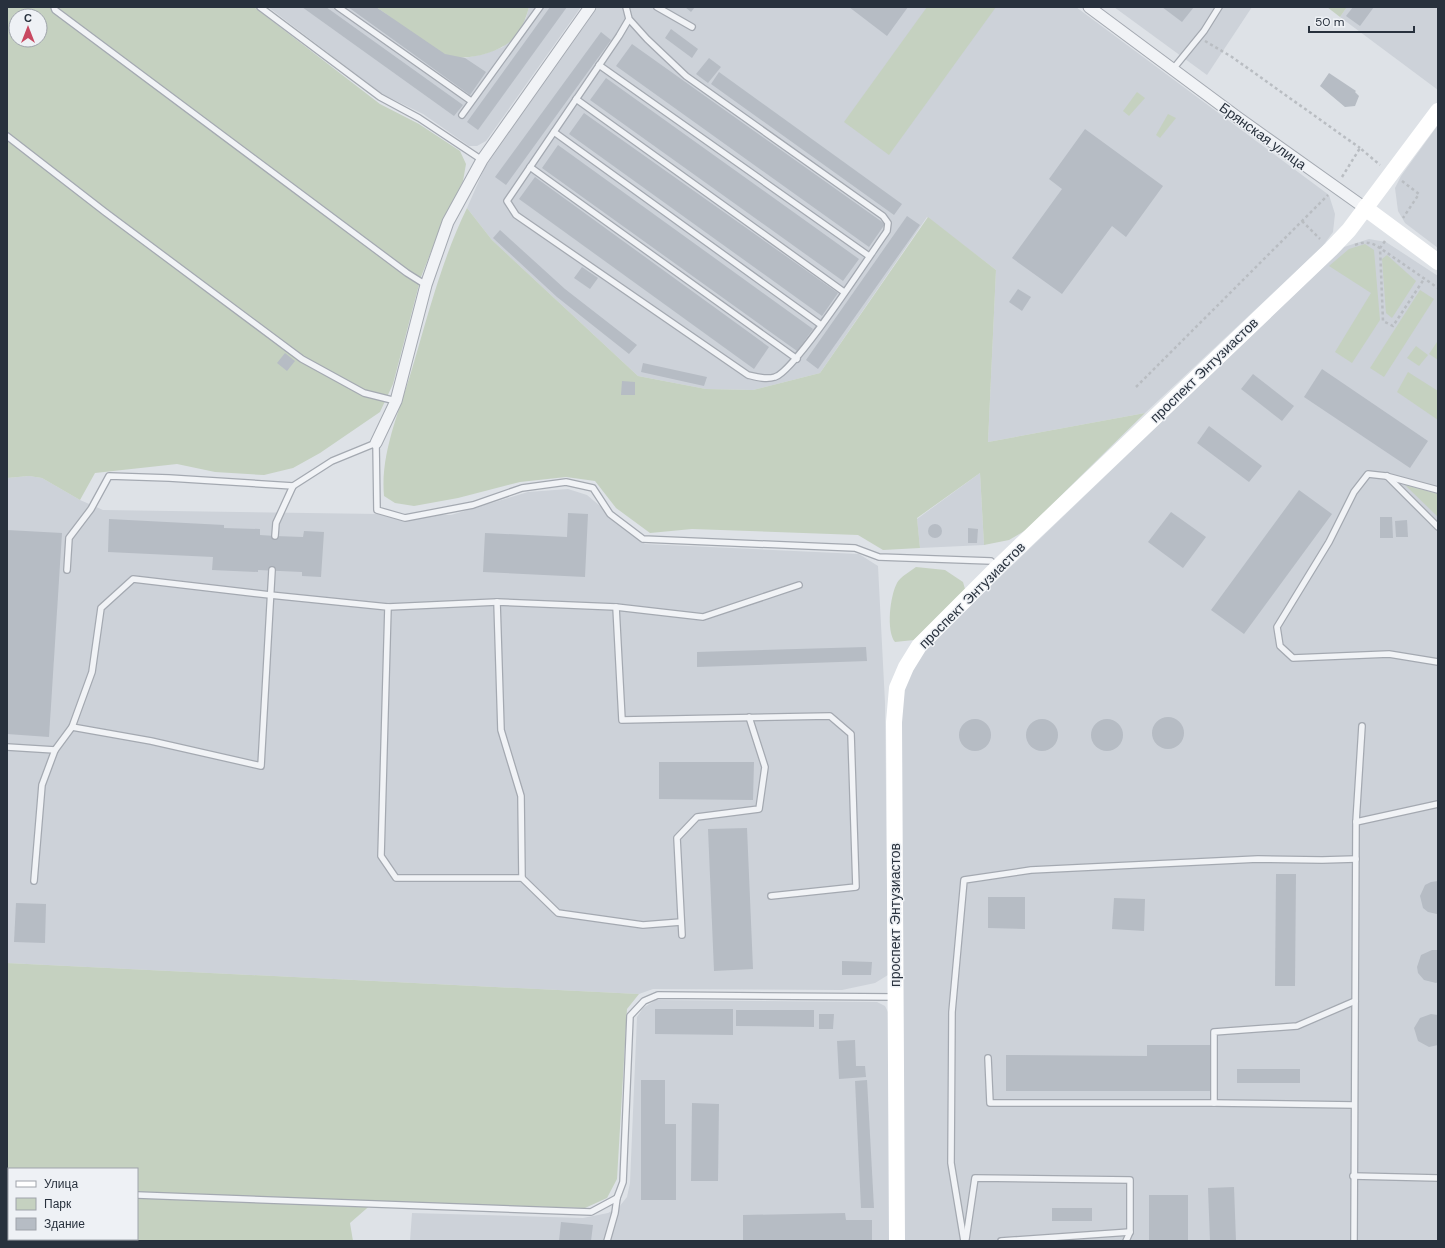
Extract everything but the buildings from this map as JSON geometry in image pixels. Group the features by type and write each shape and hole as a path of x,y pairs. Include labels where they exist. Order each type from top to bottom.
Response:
{"street":[{"path":"376,443 396,401 426,285 448,222 482,160 590,7"},
{"name":"Брянская улица","path":"1089,7 1173,70 1438,262"},
{"name":"проспект Энтузиастов","path":"897,1241 894,722 897,688 906,667 919,646 998,567 1331,249 1349,230 1438,111"}],"lane":[{"path":"54,7 55,10 400,268 426,285"},
{"path":"260,7 380,97 419,118 482,160"},
{"path":"338,7 471,101"},
{"path":"462,115 540,7"},
{"path":"626,7 629,19 647,39 686,76 883,216 888,223 887,231 797,359 776,377 762,379 748,375 516,214 507,201 600,65 629,19"},
{"path":"657,7 692,27"},
{"path":"1173,70 1199,37 1219,7"},
{"path":"600,65 869,256"},
{"path":"576,99 844,292"},
{"path":"554,132 821,325"},
{"path":"7,136 105,212 302,359 364,393 396,401"},
{"path":"530,167 797,359"},
{"path":"275,536 276,523 293,486 332,461 376,443 377,510 405,518 473,505 522,488 566,482 593,488 610,514 643,539 855,548 879,557 991,561 998,567"},
{"path":"1438,490 1386,476 1368,474 1354,492 1329,542 1277,627 1280,646 1293,658 1389,654 1438,662"},
{"path":"66,570 70,538 90,509 109,476 169,478 293,486"},
{"path":"1386,476 1438,527"},
{"path":"72,728 151,742 261,766 272,570"},
{"path":"34,881 42,784 55,750 72,728 92,672 101,608 133,579 270,596 388,607 497,602 616,607 702,618 799,585"},
{"path":"497,602 500,730 520,796 522,878 558,914 643,925 681,922"},
{"path":"388,607 380,856 396,878 522,878"},
{"path":"616,607 622,720 830,716 851,734 856,887 771,896"},
{"path":"682,934 677,838 697,817 759,809 765,767 750,717"},
{"path":"1354,1241 1356,822 1362,726"},
{"path":"7,747 55,750"},
{"path":"1356,822 1438,804"},
{"path":"965,1241 952,1163 952,1012 964,880 1031,870 1258,859 1356,859"},
{"path":"607,1241 615,1214 617,1198 624,1182 630,1016 644,1001 658,995 896,997"},
{"path":"1214,1103 1214,1032 1297,1026 1355,1001"},
{"path":"988,1058 990,1104 1214,1103 1354,1105"},
{"path":"1354,1176 1438,1178"},
{"path":"965,1241 975,1178 1130,1180 1130,1232 1126,1241"},
{"path":"138,1195 591,1212 617,1198"},
{"path":"1002,1241 1130,1232"}],"path":[{"path":"1199,37 1232,57 1360,148"},
{"path":"1302,221 1331,249"},
{"path":"1349,248 1363,242 1372,243 1380,248 1383,320 1393,326 1424,279"}],"shaded area":[{"path":"268,7 376,7 445,54 465,58 484,54 503,47 526,18 529,7 581,7 486,141 477,146 469,146 423,114 382,94"},
{"path":"598,7 1076,7 1329,195 1335,214 1333,232 1322,247 1145,413 988,442 996,270 927,217 820,373 753,390 706,389 638,376 492,240 467,208 485,167"},
{"path":"1114,7 1252,7 1207,75"},
{"path":"1347,7 1438,7 1438,90 1340,17"},
{"path":"1438,125 1438,248 1405,223 1398,211 1395,188 1401,176"},
{"path":"1369,239 1386,242 1438,276 1438,1241 902,1241 901,724 903,689 924,650 1344,247"},
{"path":"980,473 984,545 920,548 917,519"},
{"path":"29,476 42,478 80,500 103,510 451,515 528,492 568,489 587,495 645,544 859,554 878,566 885,703 888,975 875,983 842,990 653,989 639,994 7,963 7,478"},
{"path":"656,1000 877,1002 885,1006 888,1012 890,1241 410,1241 412,1213 583,1218 608,1213 619,1207 627,1197 630,1183 637,1017 643,1008"}],"green space":[{"path":"7,7 254,7 380,104 419,124 460,151 466,164 463,181 444,219 421,277 393,384 380,412 320,453 293,468 264,475 215,472 177,464 95,473 80,500 42,478 29,476 7,478"},
{"path":"376,7 529,7 521,28 516,36 507,44 499,49 480,55 470,57 452,57 444,54 419,38"},
{"path":"927,7 996,7 889,155 844,122"},
{"path":"1327,7 1347,7 1340,17"},
{"path":"1137,92 1145,98 1129,116 1123,111"},
{"path":"1168,114 1176,118 1160,138 1156,135"},
{"path":"467,208 492,240 638,376 706,389 753,390 820,373 928,217 996,270 988,442 1145,413 1026,530 1009,540 984,545 980,473 917,518 920,548 883,550 858,535 692,529 650,533 616,508 595,481 566,477 520,482 458,498 414,506 395,503 384,496 385,464 388,448 436,287 450,247"},
{"path":"1365,244 1374,250 1380,320 1352,363 1335,352 1371,293 1329,266 1349,249"},
{"path":"1387,255 1416,281 1392,318 1386,313 1382,259"},
{"path":"1420,290 1434,299 1384,377 1370,368"},
{"path":"1438,342 1438,360 1429,354"},
{"path":"1416,346 1428,355 1419,366 1407,358"},
{"path":"1408,372 1438,391 1438,420 1397,392"},
{"path":"1405,485 1438,494 1438,517"},
{"path":"916,567 945,570 963,582 965,589 914,640 895,642 892,637 890,622 892,596 898,581"},
{"path":"7,963 639,994 627,1009 617,1179 607,1198 585,1208 374,1202 350,1223 353,1241 7,1241"}]}
